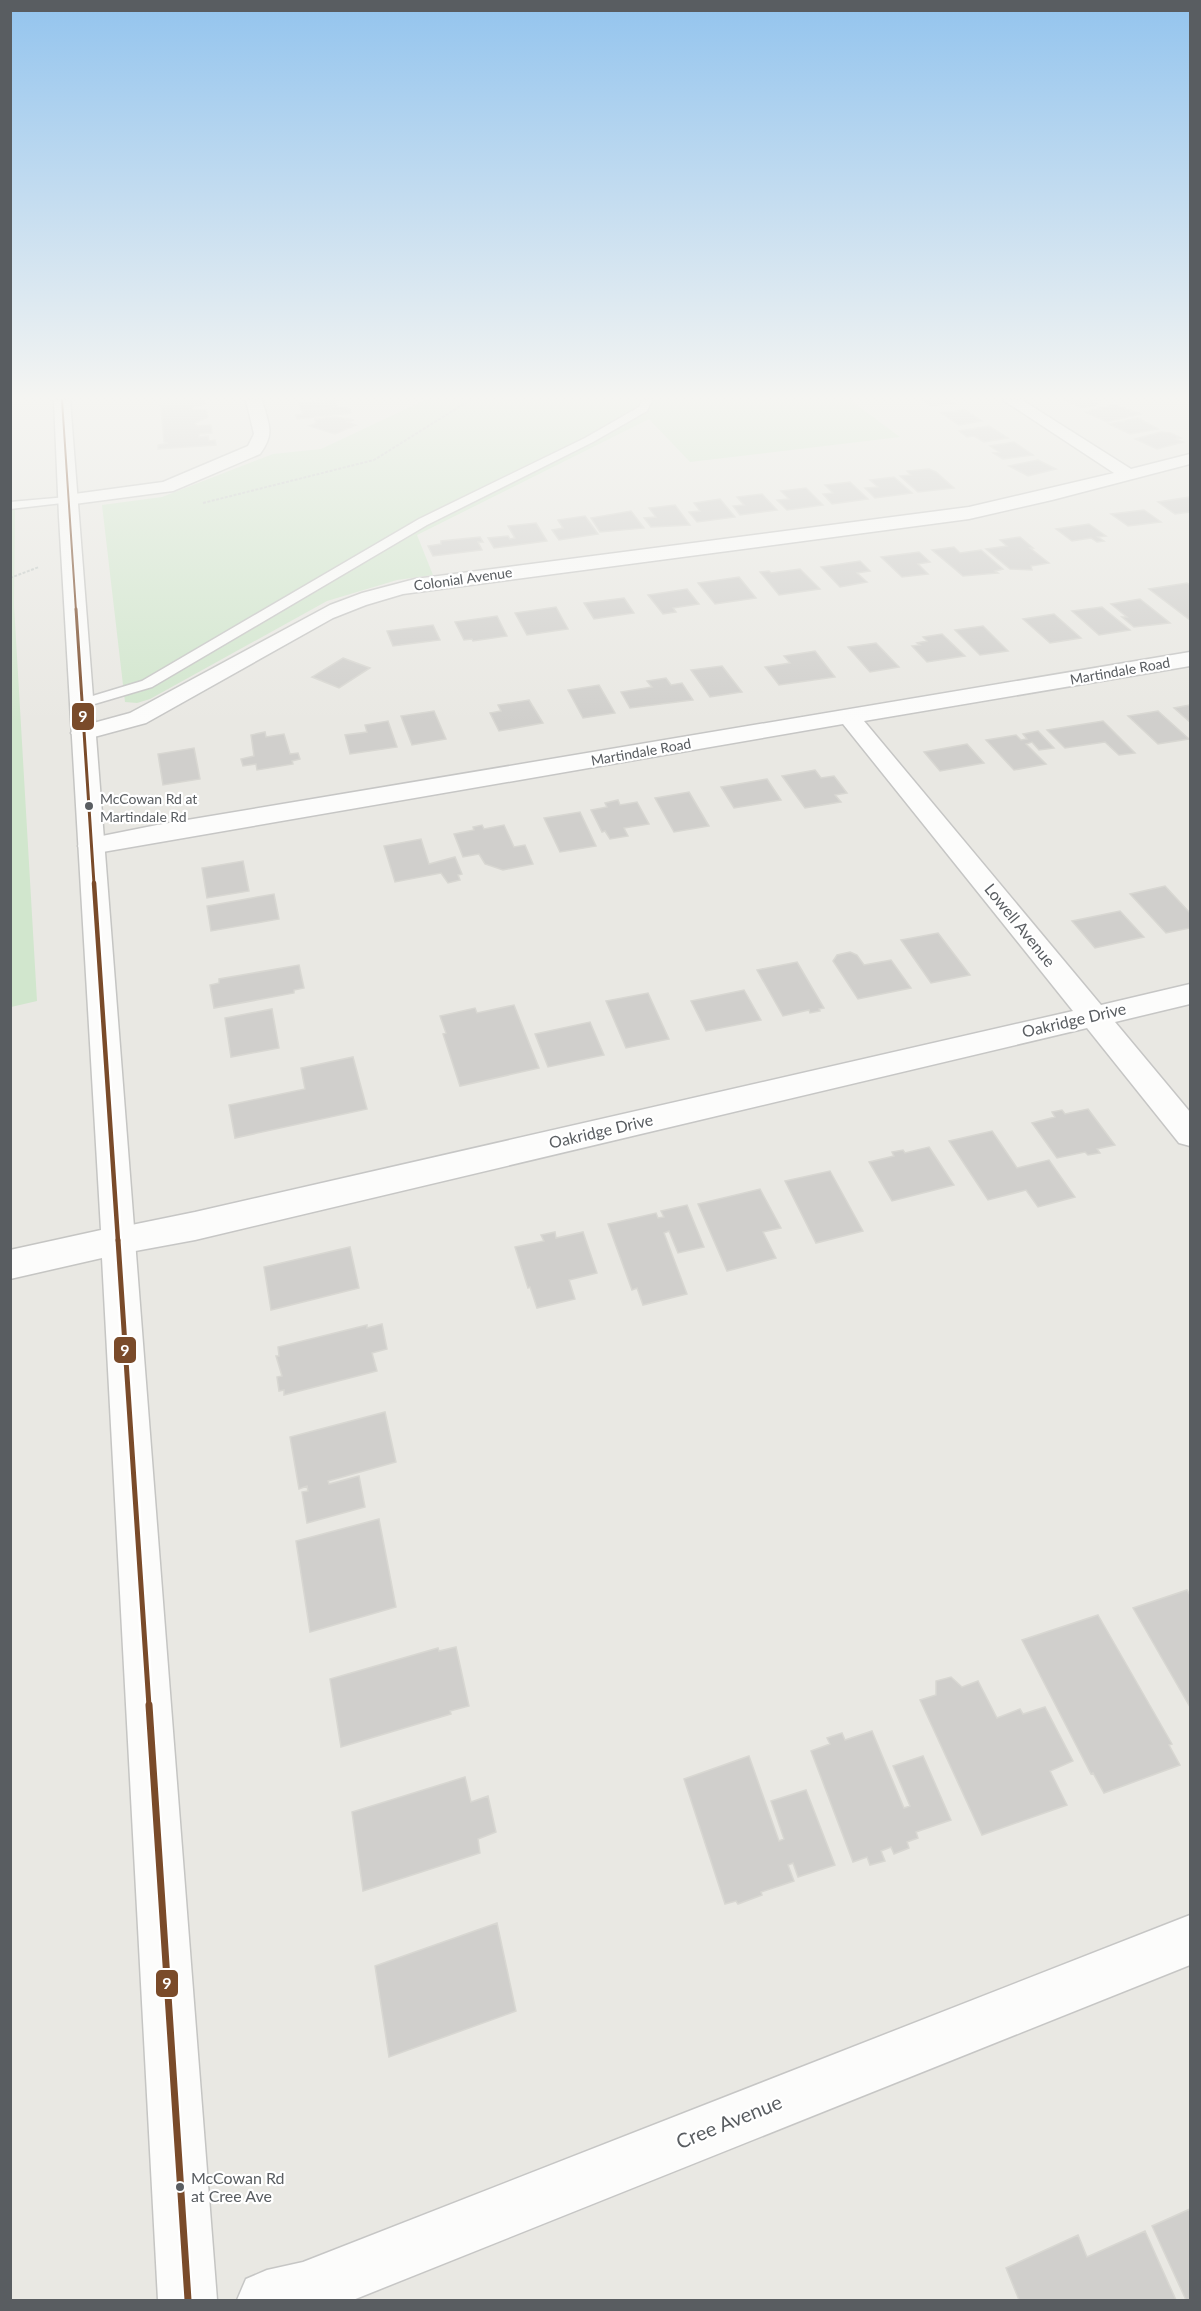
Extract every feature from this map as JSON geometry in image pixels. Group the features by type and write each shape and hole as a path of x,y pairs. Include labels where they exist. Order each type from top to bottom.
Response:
{"street":[{"path":"68,508 119,1240 188,2301"},
{"name":"Colonial Avenue","path":"82,718 138,718 326,614 381,592 415,585 969,513 993,508"},
{"name":"Martindale Road","path":"91,846 1191,659"},
{"name":"Lowell Avenue","path":"849,717 1191,1134"},
{"name":"Oakridge Drive","path":"10,1265 119,1240 195,1226 1191,994"},
{"name":"Cree Avenue","path":"267,2301 303,2291 1191,1940"}],"lane":[{"path":"82,718 147,684 423,522 452,508"}],"path":[{"path":"10,579 39,567"}],"green space":[{"path":"10,508 15,508 14,605 37,1001 11,1007"},
{"path":"102,508 471,508 417,535 433,575 397,580 327,601 150,699 137,703 125,702"}],"building":[{"path":"649,508 677,508 690,525 651,527 644,518 656,517"},
{"path":"698,508 727,508 735,517 697,522 689,512 700,511"},
{"path":"734,508 775,508 777,510 740,515"},
{"path":"1166,508 1190,508 1190,512 1175,514"},
{"path":"1144,510 1161,522 1128,526 1111,514"},
{"path":"631,511 644,528 600,532 591,518"},
{"path":"585,516 598,534 559,540 552,530 563,528 558,520"},
{"path":"536,523 547,541 494,548 488,538 508,536 510,539 515,538 508,526"},
{"path":"1089,524 1106,536 1098,537 1104,541 1097,542 1091,538 1072,541 1056,529"},
{"path":"480,537 483,542 478,542 482,550 433,556 428,546 441,544 441,541"},
{"path":"1020,537 1049,563 1031,566 1032,570 1010,569 986,549 1007,546 1000,540"},
{"path":"954,547 960,553 981,550 1003,569 995,571 998,573 963,576 932,550"},
{"path":"919,552 930,562 918,564 928,574 902,577 881,557"},
{"path":"860,561 870,571 857,573 867,582 840,587 821,567"},
{"path":"800,569 820,589 779,595 760,572 769,571 771,573"},
{"path":"739,577 756,598 715,604 698,583"},
{"path":"1187,583 1190,585 1190,620 1149,589"},
{"path":"687,589 699,604 673,608 676,612 663,614 648,595"},
{"path":"624,598 634,613 594,619 584,603"},
{"path":"1140,599 1170,623 1134,627 1122,617 1127,617 1111,604"},
{"path":"556,607 568,629 527,635 515,613"},
{"path":"1102,607 1130,630 1099,635 1072,611"},
{"path":"1054,614 1081,638 1050,643 1023,619"},
{"path":"497,616 507,636 473,641 472,639 464,640 455,622"},
{"path":"433,625 440,640 393,646 387,631"},
{"path":"983,626 1008,651 980,655 955,630"},
{"path":"942,634 965,656 927,662 912,646 927,641 923,637"},
{"path":"876,643 899,667 870,672 848,647"},
{"path":"815,651 835,677 779,685 765,667 790,663 784,656"},
{"path":"343,658 370,668 339,688 312,677"},
{"path":"722,666 742,692 710,697 691,670"},
{"path":"666,678 671,685 682,683 693,700 630,708 621,692 652,687 647,681"},
{"path":"599,685 615,713 583,718 568,690"},
{"path":"529,700 543,723 499,731 490,713 501,711 498,705"},
{"path":"1190,705 1190,722 1174,708"},
{"path":"434,711 446,739 412,745 401,716"},
{"path":"1158,711 1189,739 1158,744 1128,716"},
{"path":"388,721 397,747 350,754 345,735 367,732 365,725"},
{"path":"1103,721 1135,753 1119,755 1105,742 1065,748 1047,730"},
{"path":"1038,731 1054,748 1039,750 1032,742 1026,744 1046,764 1014,770 986,740 1016,735 1021,740 1027,739 1023,734"},
{"path":"265,732 266,737 284,734 290,754 298,753 300,759 292,761 293,764 257,770 256,764 243,766 241,759 254,756 251,735"},
{"path":"967,744 984,763 940,771 924,752"},
{"path":"194,748 200,779 163,785 158,754"},
{"path":"815,770 821,778 834,776 847,793 835,795 841,802 805,808 782,776"},
{"path":"767,779 781,800 734,808 721,787"},
{"path":"689,792 709,826 674,832 655,798"},
{"path":"618,800 620,805 637,802 649,824 624,828 628,836 610,839 605,831 602,832 591,810 607,807 605,803"},
{"path":"580,812 596,846 560,852 544,818"},
{"path":"482,825 484,829 504,825 514,847 525,845 533,864 503,870 485,864 479,854 463,857 454,834 474,830 473,827"},
{"path":"421,839 429,864 455,857 462,874 458,875 460,880 448,883 441,873 395,882 384,846"},
{"path":"243,861 249,891 207,898 202,868"},
{"path":"1165,886 1190,913 1190,928 1166,933 1130,894"},
{"path":"274,894 279,919 211,931 207,906"},
{"path":"1120,911 1144,937 1095,948 1072,921"},
{"path":"938,933 970,975 931,983 901,940"},
{"path":"850,952 857,955 864,965 891,960 911,988 858,999 833,961 837,955"},
{"path":"797,962 824,1008 810,1013 809,1010 783,1016 757,970"},
{"path":"299,965 304,988 294,990 294,993 214,1008 210,985 219,983 219,979"},
{"path":"744,990 761,1020 706,1031 691,1001"},
{"path":"648,993 669,1039 626,1048 606,1001"},
{"path":"514,1005 539,1068 460,1086 443,1034 446,1033 440,1016 475,1008 477,1013"},
{"path":"272,1009 279,1048 231,1057 225,1018"},
{"path":"590,1022 604,1055 548,1067 535,1034"},
{"path":"353,1057 367,1109 235,1138 229,1105 305,1089 301,1068"},
{"path":"1088,1109 1115,1145 1097,1149 1100,1153 1088,1155 1085,1152 1057,1158 1032,1123 1055,1117 1052,1112 1062,1110 1065,1114"},
{"path":"992,1131 1017,1168 1049,1160 1075,1197 1038,1207 1026,1190 988,1200 949,1141"},
{"path":"929,1147 954,1185 892,1201 869,1162 894,1156 892,1152 903,1150 905,1153"},
{"path":"830,1171 863,1231 816,1243 785,1181"},
{"path":"760,1189 781,1228 763,1232 776,1258 727,1271 698,1204"},
{"path":"687,1205 704,1247 678,1253 669,1231 664,1233 687,1294 643,1305 637,1288 632,1290 608,1224 656,1213 658,1218 664,1217 661,1211"},
{"path":"555,1232 556,1238 583,1232 597,1273 569,1280 575,1299 537,1308 515,1247 544,1241 541,1235"},
{"path":"350,1247 359,1288 271,1310 264,1267"},
{"path":"382,1324 387,1349 372,1353 377,1371 284,1395 284,1390 279,1391 277,1377 282,1376 276,1356 279,1356 278,1347 367,1325 367,1328"},
{"path":"385,1412 396,1462 328,1481 329,1484 359,1476 365,1507 307,1523 302,1492 308,1491 307,1486 299,1489 290,1437"},
{"path":"379,1519 396,1607 310,1632 296,1541"},
{"path":"1187,1590 1190,1595 1190,1707 1133,1608"},
{"path":"1098,1615 1172,1744 1169,1745 1180,1765 1104,1793 1093,1773 1091,1774 1022,1640"},
{"path":"456,1647 469,1706 450,1711 451,1714 341,1747 330,1679 438,1648 439,1651"},
{"path":"951,1677 962,1687 978,1681 997,1718 1020,1709 1023,1714 1045,1707 1073,1761 1050,1771 1067,1805 982,1835 920,1700 936,1695 936,1681"},
{"path":"872,1731 904,1808 910,1806 893,1766 923,1756 951,1820 916,1832 918,1838 907,1842 909,1848 894,1854 891,1847 881,1851 885,1861 870,1865 867,1857 853,1862 811,1751 830,1744 827,1738 842,1733 845,1740"},
{"path":"749,1756 779,1841 784,1839 771,1801 806,1790 835,1865 798,1877 793,1863 788,1865 794,1881 761,1892 762,1895 738,1904 736,1901 725,1904 684,1779"},
{"path":"465,1777 471,1802 488,1796 496,1832 478,1839 480,1853 363,1891 352,1812"},
{"path":"497,1923 516,2011 389,2057 375,1966"},
{"path":"1190,2209 1190,2300 1186,2300 1152,2226"},
{"path":"1145,2231 1176,2300 1019,2300 1006,2268 1078,2235 1087,2257"}],"transit line":[{"name":"9","path":"69,508 188,2300"}],"place":[{"name":"McCowan Rd at Martindale Rd","path":"89,806"},
{"name":"McCowan Rd at Cree Ave","path":"180,2187"}]}
